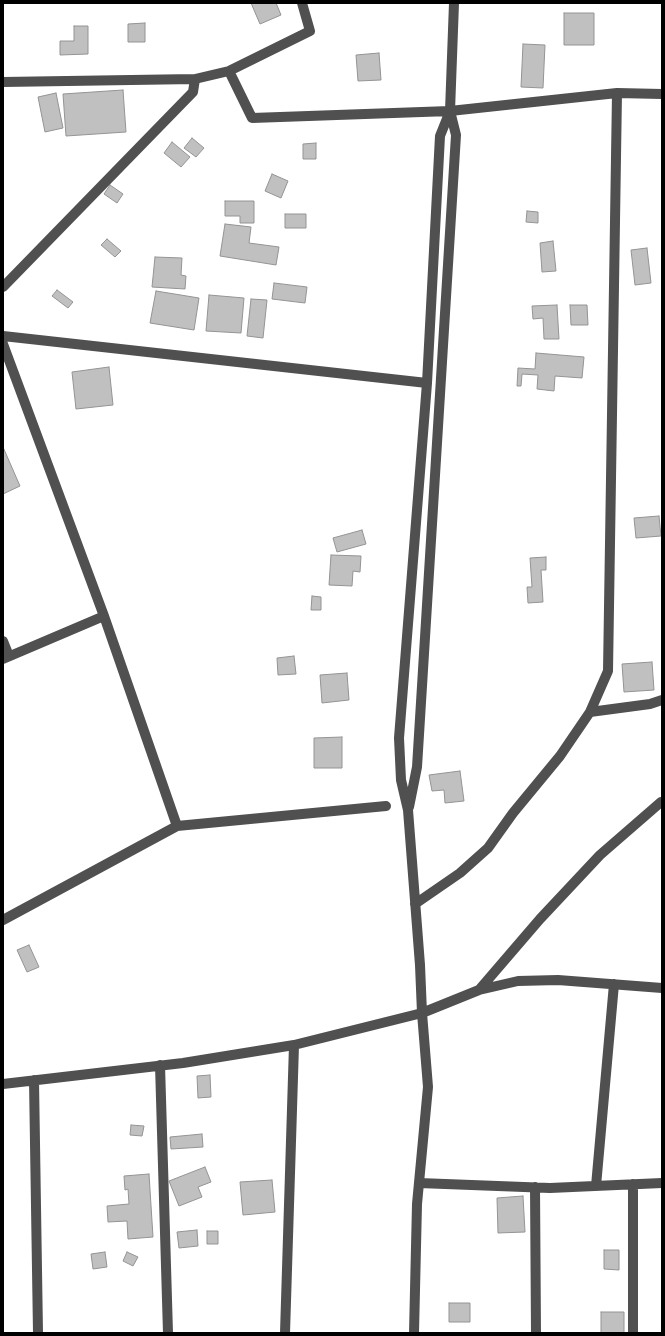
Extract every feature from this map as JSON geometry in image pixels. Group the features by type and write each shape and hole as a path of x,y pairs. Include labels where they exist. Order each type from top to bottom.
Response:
{"street":[{"path":"3,82 195,79 229,71 310,30 302,3"},
{"path":"408,810 417,767 456,135 450,111 454,3"},
{"path":"229,71 252,118 450,111 617,93 662,94"},
{"path":"3,287 193,92 195,79"},
{"path":"415,904 460,873 488,848 513,813 560,756 590,712 608,671 617,93"},
{"path":"414,1333 417,1204 428,1087 408,810 401,780 399,738 427,383 440,136 450,111"},
{"path":"3,336 427,383"},
{"path":"3,344 104,616 177,826"},
{"path":"3,641 6,658 104,616"},
{"path":"590,712 650,704 662,700"},
{"path":"479,990 540,919 600,855 661,802"},
{"path":"3,920 177,826 386,806"},
{"path":"3,1084 160,1065 294,1045 422,1013 479,990 518,981 558,980 662,988"},
{"path":"596,1186 614,984"},
{"path":"286,1333 294,1045"},
{"path":"160,1065 168,1333"},
{"path":"34,1080 38,1333"},
{"path":"419,1183 535,1187 662,1183"},
{"path":"633,1184 633,1333"},
{"path":"535,1187 536,1333"}],"building":[{"path":"251,3 276,3 281,15 260,24"},
{"path":"564,13 594,13 594,45 564,45"},
{"path":"145,23 145,42 128,42 128,24"},
{"path":"74,26 88,26 88,54 60,55 60,41 74,41"},
{"path":"523,44 545,45 543,88 521,87"},
{"path":"379,53 381,80 358,81 356,55"},
{"path":"123,90 126,132 66,136 63,94"},
{"path":"56,93 63,128 45,132 38,97"},
{"path":"192,138 204,148 196,157 184,148"},
{"path":"172,142 190,157 181,167 164,153"},
{"path":"316,143 316,159 303,159 303,144"},
{"path":"272,174 288,181 281,198 265,191"},
{"path":"110,185 123,194 117,203 104,194"},
{"path":"225,201 254,201 254,223 240,223 240,216 225,216"},
{"path":"527,211 538,212 538,223 526,222"},
{"path":"285,214 306,214 306,228 285,228"},
{"path":"225,224 251,227 249,243 279,247 276,265 220,256"},
{"path":"107,239 121,251 115,257 101,245"},
{"path":"553,241 556,271 542,272 540,243"},
{"path":"647,248 651,283 635,285 631,250"},
{"path":"155,257 182,258 181,275 186,276 185,289 152,287"},
{"path":"274,283 307,287 305,303 272,299"},
{"path":"57,290 73,302 68,308 52,296"},
{"path":"156,291 199,298 194,330 150,323"},
{"path":"209,295 244,298 241,333 206,331"},
{"path":"251,299 267,300 263,338 247,336"},
{"path":"557,305 559,339 544,339 543,318 533,319 532,306"},
{"path":"570,305 587,305 588,325 571,325"},
{"path":"536,353 584,357 582,378 555,376 554,391 537,389 538,375 522,374 521,386 517,386 518,368 535,369"},
{"path":"109,367 113,405 76,409 72,372"},
{"path":"3,447 20,486 3,494"},
{"path":"659,516 661,536 636,538 634,518"},
{"path":"362,530 366,544 337,552 333,538"},
{"path":"331,555 361,556 360,572 353,571 352,586 329,585"},
{"path":"546,557 546,570 541,570 543,602 528,603 527,587 532,587 530,558"},
{"path":"312,596 321,597 321,610 311,610"},
{"path":"294,656 296,674 278,675 277,658"},
{"path":"652,662 654,690 624,692 622,664"},
{"path":"347,673 349,700 322,703 320,675"},
{"path":"342,737 342,768 314,768 314,738"},
{"path":"460,771 464,801 445,803 444,790 432,791 429,775"},
{"path":"29,945 39,967 27,972 17,950"},
{"path":"210,1075 211,1097 198,1098 197,1076"},
{"path":"131,1125 144,1126 142,1136 130,1135"},
{"path":"202,1134 203,1147 171,1149 170,1137"},
{"path":"205,1167 211,1182 198,1187 202,1197 179,1206 169,1181"},
{"path":"149,1174 153,1237 128,1239 127,1221 108,1222 107,1206 129,1204 128,1189 125,1190 124,1176"},
{"path":"272,1180 275,1212 243,1215 240,1182"},
{"path":"523,1196 525,1232 498,1233 497,1198"},
{"path":"197,1230 198,1246 179,1248 177,1232"},
{"path":"207,1231 218,1231 218,1244 207,1244"},
{"path":"604,1250 619,1250 619,1270 604,1269"},
{"path":"105,1252 107,1267 93,1269 91,1254"},
{"path":"127,1252 138,1257 133,1266 123,1261"},
{"path":"449,1303 470,1303 470,1322 449,1322"},
{"path":"601,1312 624,1312 624,1333 601,1333"}]}
